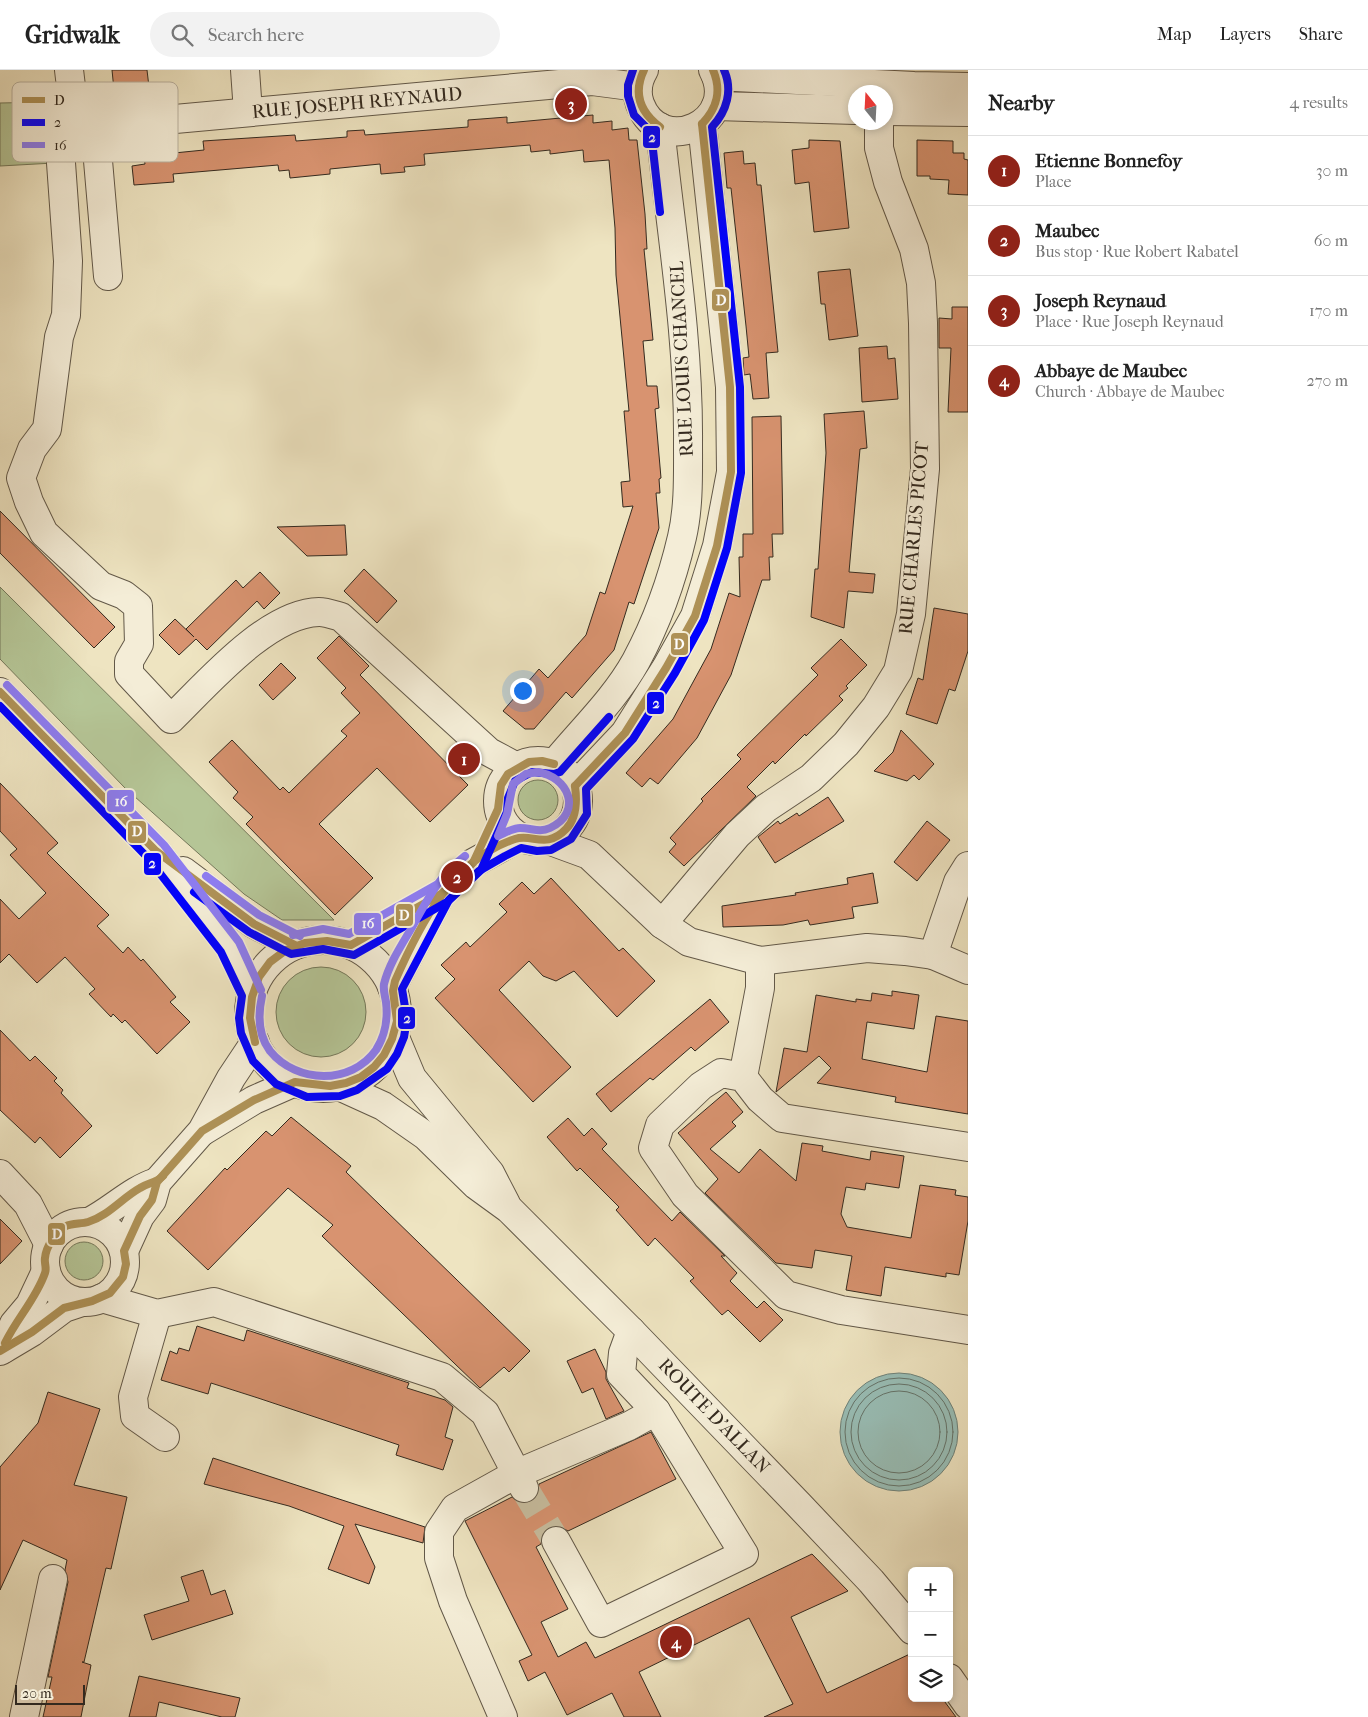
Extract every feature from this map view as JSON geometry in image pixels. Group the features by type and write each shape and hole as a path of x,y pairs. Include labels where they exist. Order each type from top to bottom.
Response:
{"street":[{"path":"245,70 248,112"},
{"path":"714,73 894,86 968,87"},
{"name":"RUE LOUIS CHANCEL","path":"575,786 625,733 666,668 695,616 717,546 731,472 730,387 709,115 718,86 714,73"},
{"name":"RUE JOSEPH REYNAUD","path":"178,118 592,81 641,79"},
{"path":"641,79 639,100 643,111 650,120 660,127 681,131 709,115 848,110"},
{"path":"893,111 968,112"},
{"name":"RUE LOUIS CHANCEL","path":"554,764 610,700 636,661 661,606 682,535 688,478 688,395 681,298 660,127"},
{"name":"RUE CHARLES PICOT","path":"662,924 737,834 766,808 811,778 846,744 876,707 898,671 911,614 925,469 923,323 921,283 914,249 891,190 881,156 879,130"},
{"path":"61,162 68,261 66,315 59,337 47,428 32,449 21,478 29,502 44,533 101,586 124,595 138,606 139,644 129,661 129,674 171,719 249,644 278,625 302,615 320,612 341,617 489,752 506,787 503,821 520,837 538,841 548,840 566,831 574,820 578,798 570,777 554,764 542,761 529,762 506,787 473,863"},
{"path":"85,162 108,276"},
{"path":"0,692 156,851 230,947 252,994"},
{"path":"574,820 589,855"},
{"path":"351,945 441,894 473,863 520,837"},
{"path":"548,840 589,855 662,924 689,942 760,961 867,948 933,955 968,970"},
{"path":"156,851 254,924 295,945"},
{"path":"933,955 958,882 968,866"},
{"path":"392,987 441,894"},
{"path":"323,939 351,945 376,962 392,987 397,1019 394,1034 388,1049 368,1073 339,1086 309,1087 295,1082 271,1066 254,1042 249,1018 252,994 263,969 283,951 295,945 323,939"},
{"path":"743,1077 760,988 760,961"},
{"name":"ROUTE D'ALLAN","path":"394,1034 412,1078 490,1172 509,1210"},
{"path":"1,1350 32,1332 64,1308 110,1293 123,1264 140,1216 152,1200 157,1182 202,1132 231,1078 254,1042"},
{"path":"968,1148 782,1118 760,1099 743,1077 721,1073 700,1086 660,1125 653,1148 685,1195 786,1295 841,1310 968,1330"},
{"path":"202,1132 254,1100 295,1082"},
{"name":"ROUTE D'ALLAN","path":"339,1086 383,1106 426,1136 476,1185 509,1210 631,1331 858,1567 908,1625"},
{"path":"0,1174 28,1204 59,1218 62,1241 51,1283 59,1292 70,1299 92,1300 151,1312 214,1302 442,1378 485,1413 520,1481"},
{"path":"1,1350 14,1324 30,1305 62,1241 103,1215 141,1187 157,1182"},
{"path":"62,1241 101,1225 111,1231 119,1240 123,1264 130,1283 151,1312 133,1397 135,1416 165,1437"},
{"path":"556,1541 601,1623 744,1554 656,1412 621,1374 623,1353 631,1331"},
{"path":"503,1717 453,1601 439,1558 439,1532 455,1508 520,1481 656,1412"},
{"path":"24,1717 53,1579"},
{"path":"953,1684 968,1705"}],"green space":[{"path":"0,103 12,103 12,162 54,163 0,166"},
{"path":"0,587 334,920 282,920 244,894 125,788 0,659"},
{"path":"538,780 552,786 558,800 552,814 538,820 524,814 518,800 524,786"},
{"path":"321,967 338,971 353,980 362,995 366,1012 362,1029 353,1044 338,1053 321,1057 304,1053 289,1044 280,1029 276,1012 280,995 289,980 304,971"},
{"path":"84,1242 98,1247 103,1261 98,1275 84,1280 70,1275 65,1261 70,1247"}],"water":[{"path":"899,1373 922,1377 941,1390 954,1409 958,1432 954,1455 941,1474 922,1487 899,1491 876,1487 857,1474 844,1455 840,1432 844,1409 857,1390 876,1377"}],"building":[{"path":"112,70 147,70 148,82 113,82"},
{"path":"593,115 593,123 612,121 612,130 628,128 629,140 637,140 645,214 647,249 644,249 653,340 643,341 647,386 657,386 659,408 655,409 661,478 659,479 660,493 656,493 659,528 634,604 629,602 614,650 572,698 566,692 534,729 525,729 503,711 539,669 548,678 586,635 600,592 605,594 633,506 623,507 621,482 630,481 624,411 629,411 616,275 615,228 609,160 584,162 583,150 550,154 550,150 531,152 530,145 424,154 425,165 404,167 405,172 381,174 380,164 330,169 330,174 290,178 289,170 279,171 278,165 173,174 174,182 134,185 132,166 145,164 145,162 178,162 178,153 204,150 203,141 295,135 296,141 347,137 347,131 364,130 365,135 468,127 468,120 507,117 507,123"},
{"path":"809,140 840,141 849,228 814,232 809,182 795,184 792,150 809,148"},
{"path":"917,140 953,141 953,153 964,153 964,159 968,160 968,195 948,194 949,180 930,179 930,176 917,176"},
{"path":"743,151 744,164 755,163 757,185 761,185 778,352 766,353 769,398 753,399 750,374 744,375 743,358 749,357 731,188 727,188 724,153"},
{"path":"850,269 858,336 829,340 825,304 821,304 818,272"},
{"path":"952,307 968,307 968,412 948,412 951,348 939,348 939,318 952,319"},
{"path":"887,346 888,359 895,358 898,399 862,402 859,348"},
{"path":"864,411 867,448 860,449 849,572 875,574 873,593 848,591 844,628 811,617 815,569 818,569 826,453 824,414"},
{"path":"781,416 783,534 772,534 773,557 769,557 770,580 762,580 731,675 697,738 658,784 650,778 642,787 626,773 673,719 711,649 729,593 740,597 739,557 743,557 743,534 753,534 752,417"},
{"path":"0,511 115,627 94,648 0,553"},
{"path":"345,525 347,555 307,556 277,527"},
{"path":"364,569 397,601 377,623 344,591"},
{"path":"260,572 280,593 264,609 257,601 207,650 196,639 179,655 159,635 175,619 194,637 186,629 236,580 243,588"},
{"path":"934,608 968,614 968,651 955,691 949,689 937,724 906,714 918,678 923,680"},
{"path":"339,636 369,666 360,675 468,785 430,822 377,768 319,824 373,878 335,915 246,824 253,817 233,798 238,792 209,762 232,740 280,790 283,787 289,793 347,736 341,731 360,713 341,693 346,688 317,658"},
{"path":"841,639 867,665 846,686 848,688 839,696 843,700 806,736 805,734 775,764 773,761 747,787 756,796 684,866 669,852 676,844 670,838 703,801 701,799 741,759 737,755 818,675 811,668"},
{"path":"281,663 296,678 273,700 259,685"},
{"path":"901,730 934,764 919,780 914,775 907,781 874,771 893,752"},
{"path":"0,783 58,843 47,853 109,915 97,926 123,953 128,947 141,961 143,959 176,997 170,1002 190,1022 157,1054 125,1020 122,1023 113,1014 111,1017 89,994 95,989 65,957 37,983 9,954 0,963 0,899 19,919 46,893 10,855 17,849 0,831"},
{"path":"828,797 844,821 775,863 758,837 778,821 780,824 797,813 799,816"},
{"path":"927,821 950,840 917,881 894,862"},
{"path":"873,873 878,903 852,907 854,918 810,925 808,920 783,925 723,927 722,906 796,895 795,893 848,884 847,878"},
{"path":"551,878 619,951 623,948 655,981 617,1017 574,971 556,981 543,976 529,961 499,990 571,1067 533,1102 435,998 455,979 441,965 466,942 470,947 507,912 499,904 522,882 534,894"},
{"path":"892,991 919,995 914,1029 867,1022 862,1059 927,1072 936,1016 968,1021 968,1114 895,1102 896,1097 817,1083 831,1068 819,1056 776,1092 784,1048 807,1052 816,995 856,1002 856,999 871,1001 872,993 892,996"},
{"path":"710,999 729,1022 695,1051 691,1047 653,1080 650,1078 611,1112 596,1094"},
{"path":"0,1030 30,1061 35,1056 57,1078 54,1081 63,1090 61,1093 92,1126 60,1158 40,1137 35,1143 0,1110"},
{"path":"726,1092 743,1112 732,1122 736,1126 710,1149 739,1173 760,1149 796,1181 802,1143 823,1146 822,1151 870,1160 871,1151 904,1156 899,1188 866,1183 865,1190 846,1187 841,1214 847,1227 911,1238 920,1185 956,1190 955,1195 968,1197 968,1221 959,1275 946,1273 946,1277 885,1267 881,1296 846,1290 852,1256 815,1250 812,1268 776,1263 705,1193 718,1179 678,1133"},
{"path":"291,1117 351,1166 346,1172 530,1351 509,1372 504,1367 480,1388 322,1236 333,1225 288,1188 208,1270 167,1231 225,1168 227,1170 266,1131 272,1136"},
{"path":"568,1118 584,1136 592,1128 607,1144 602,1149 672,1221 680,1212 725,1256 721,1256 737,1273 730,1281 757,1308 764,1301 783,1320 760,1342 728,1310 722,1315 690,1281 694,1278 655,1238 648,1246 616,1210 619,1207 580,1168 577,1171 547,1137"},
{"path":"0,1219 22,1241 0,1264"},
{"path":"197,1326 244,1341 247,1330 409,1383 407,1388 445,1400 453,1407 445,1437 453,1440 443,1470 396,1455 399,1445 211,1383 208,1394 161,1380 170,1351 177,1354 179,1348 189,1351"},
{"path":"595,1349 606,1372 606,1379 624,1411 606,1419 593,1388 582,1393 567,1361"},
{"path":"48,1392 100,1409 74,1485 127,1497 111,1569 106,1568 84,1662 82,1662 91,1665 81,1717 43,1717 52,1677 48,1677 68,1582 65,1570 67,1560 23,1540 0,1590 0,1467 38,1423"},
{"path":"651,1432 676,1479 568,1531 557,1525 549,1527 542,1533 541,1544 536,1547 568,1609 541,1622 558,1657 586,1642 595,1658 812,1554 848,1591 791,1617 827,1693 908,1655 908,1702 945,1702 956,1717 764,1717 793,1704 749,1618 639,1672 661,1717 624,1717 612,1693 567,1715 545,1672 528,1681 519,1661 532,1655 465,1521 512,1497 523,1504 531,1502 537,1496 539,1484"},
{"path":"213,1458 425,1527 423,1543 355,1524 375,1567 369,1584 328,1569 344,1526 289,1506 204,1484"},
{"path":"203,1570 211,1595 225,1590 233,1614 152,1640 144,1615 189,1601 181,1577"},
{"path":"139,1676 240,1698 235,1717 222,1717 159,1702 156,1717 129,1717"}],"tunnel":[{"path":"524,1488 556,1541"}],"transit line":[{"name":"2","path":"633,70 628,85 628,96 634,115 651,132 660,212"},
{"name":"D","path":"644,70 639,86 640,102 648,115 660,127"},
{"name":"D","path":"702,124 711,112 716,99 717,85 713,70"},
{"name":"2","path":"0,706 148,858 221,952 242,996 239,1018 241,1033 253,1061 276,1084 307,1097 340,1096 357,1090 387,1069 397,1054 404,1037 407,1019 402,989 449,900 479,871 505,856 521,848 537,851 551,850 571,839 587,814 586,789 633,739 675,673 704,620 727,548 741,473 740,387 712,127 725,107 727,100 728,85 724,70"},
{"name":"D","path":"575,786 625,733 666,668 695,616 717,546 731,472 730,387 702,124"},
{"name":"16","path":"7,685 164,845 239,942 261,990"},
{"name":"D","path":"0,692 156,851 254,924 295,945"},
{"name":"2","path":"194,892 249,932 291,954 323,949 354,955 447,902 481,870 507,812 508,798 515,781 532,772 554,774 560,772 609,717"},
{"name":"D","path":"255,1042 250,1018 252,997 259,977 270,962 286,950 305,943 327,941 351,945 441,894 473,863 498,809 501,785 508,774 529,762 542,761 554,764"},
{"name":"16","path":"537,772 548,775 564,787 569,804 567,813 550,828 539,830 517,828 498,836 507,814 513,784 526,774 537,772"},
{"name":"D","path":"0,1351 32,1332 64,1308 92,1301 110,1293 123,1277 126,1264 124,1251 140,1216 152,1200 157,1182 202,1131 254,1100 295,1082 330,1086 346,1083 361,1077 374,1067 384,1055 392,1039 397,1021 393,991 395,981 415,938 441,896 473,862 493,849 515,839 546,840 559,835 570,825 574,815 576,803 575,786"},
{"name":"16","path":"262,996 260,1024 263,1038 270,1051 281,1062 294,1070 324,1076 353,1070 376,1050 384,1033 387,1014 384,984 392,962 440,881 465,856"},
{"name":"16","path":"206,876 259,915 300,936"},
{"name":"16","path":"293,935 323,929 349,934 436,885"},
{"name":"D","path":"5,1343 41,1282 46,1271 47,1249 58,1232 68,1225 85,1223 95,1219 133,1192 163,1176"}],"place":[{"name":"Joseph Reynaud","path":"571,104"},
{"name":"Etienne Bonnefoy","path":"464,759"},
{"name":"Maubec","path":"457,877"},
{"name":"Abbaye de Maubec","path":"676,1642"}]}
